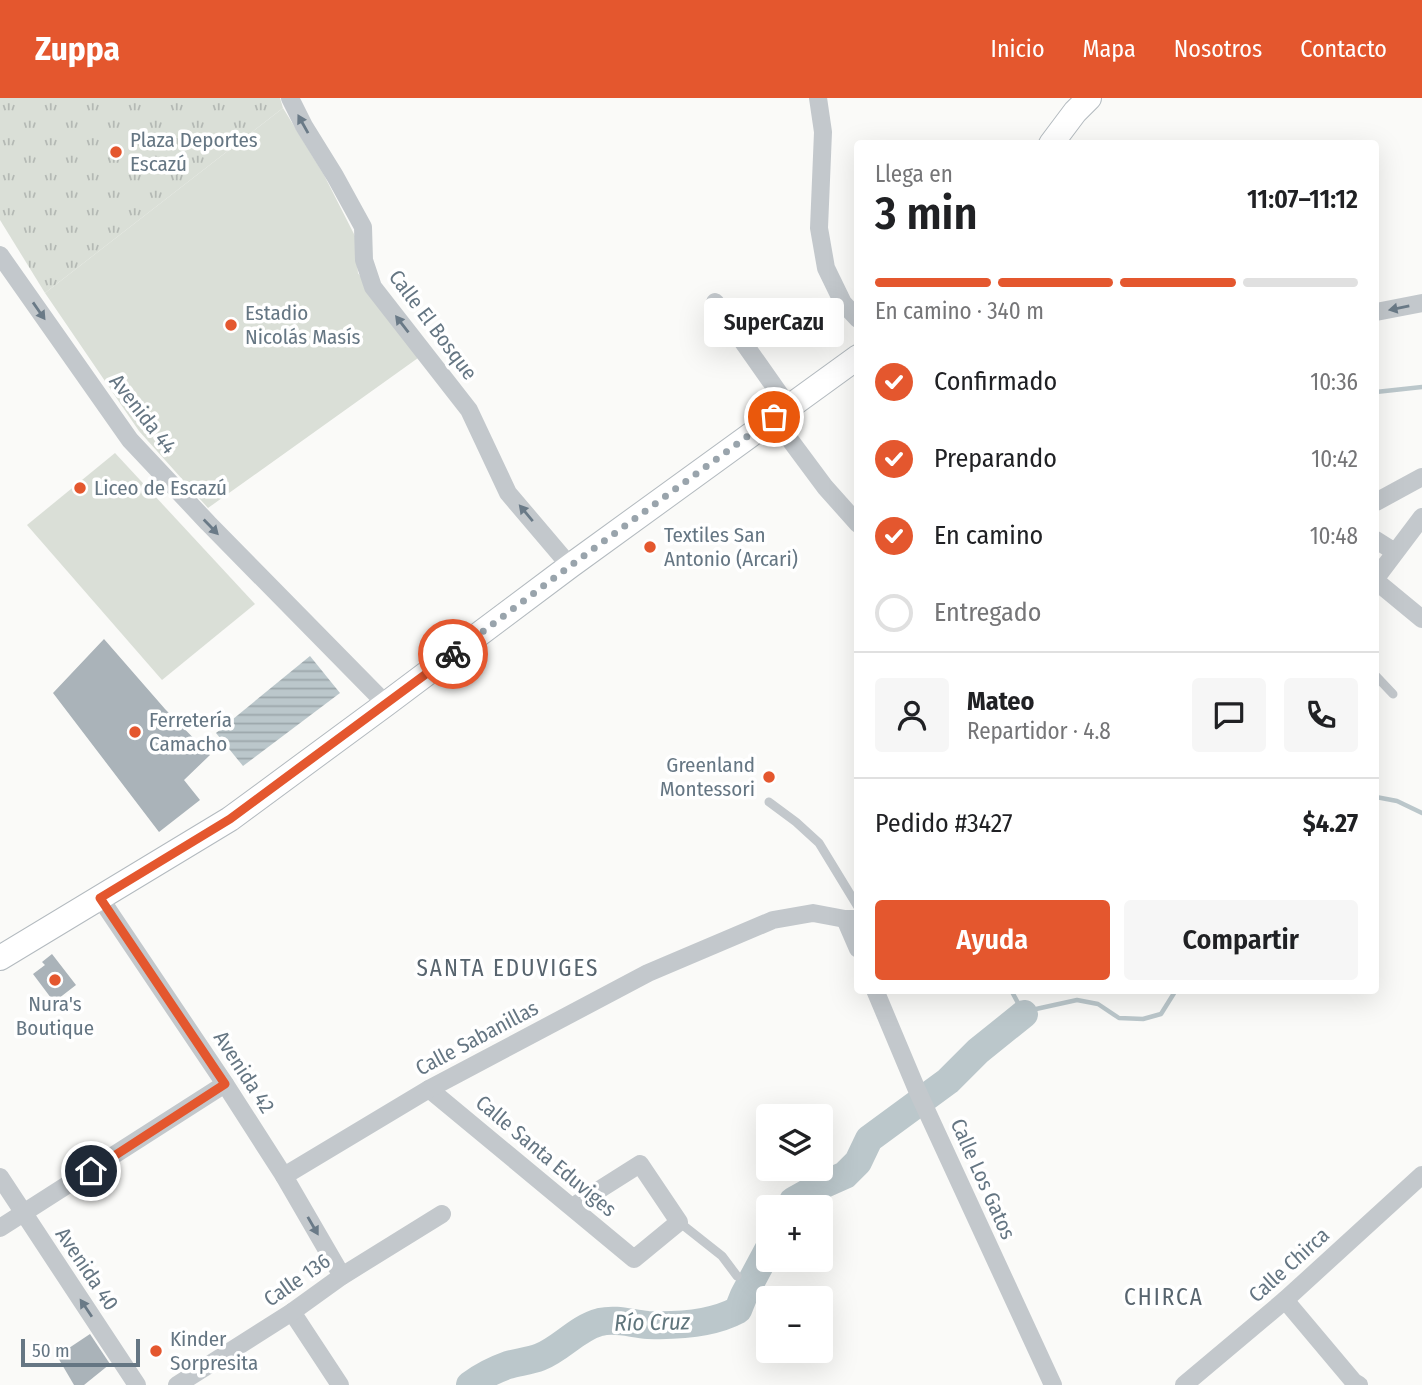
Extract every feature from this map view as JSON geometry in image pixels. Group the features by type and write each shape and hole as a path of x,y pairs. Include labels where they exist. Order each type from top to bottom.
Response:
{"main road":[{"path":"1054,140 1089,98"},
{"path":"0,958 230,819 570,566 854,360"}],"street":[{"name":"Calle El Bosque","path":"290,98 363,227 364,260 373,287 469,410 508,493 570,566"},
{"path":"818,98 823,132 819,228 826,268 843,303 854,314"},
{"name":"Avenida 44","path":"0,255 130,440 386,705"},
{"path":"715,302 825,486 854,519"},
{"path":"1379,311 1422,303"},
{"path":"1379,500 1422,477"},
{"path":"1379,575 1422,517"},
{"path":"1379,542 1395,552"},
{"path":"1379,582 1422,619"},
{"name":"Avenida 42","path":"100,898 284,1176 342,1276"},
{"name":"Calle Sabanillas","path":"284,1176 429,1089 648,973 774,920 813,913 853,915"},
{"name":"Calle Los Gatos","path":"877,994 917,1090 1053,1385"},
{"path":"0,1228 225,1084"},
{"name":"Calle Santa Eduviges","path":"429,1089 634,1259 679,1222"},
{"path":"572,1207 640,1164 679,1222"},
{"name":"Calle Chirca","path":"1185,1385 1285,1300 1422,1175"},
{"name":"Avenida 40","path":"0,1177 137,1385"},
{"name":"Calle 136","path":"177,1385 292,1312 342,1276 442,1214"},
{"path":"1285,1300 1359,1385"},
{"path":"292,1312 340,1385"}],"lane":[{"path":"1379,679 1393,694"},
{"path":"769,802 819,843 853,915"},
{"path":"679,1222 722,1256 737,1276"}],"green space":[{"path":"0,98 280,98 283,108 45,293 0,220"},
{"name":"Estadio Nicolás Masís","path":"283,108 324,175 355,236 358,273 418,358 208,508 139,431 45,293"},
{"path":"115,453 255,604 162,680 27,525"}],"shaded area":[{"path":"310,656 340,693 243,766 216,733"}],"building":[{"name":"Ferretería Camacho","path":"104,639 165,709 210,755 184,780 200,800 159,832 53,693"},
{"name":"Nura's Boutique","path":"52,954 76,985 54,1002 33,974 45,965 42,962"},
{"path":"90,1334 110,1364 84,1385 74,1385 57,1356"}],"waterway":[{"path":"1379,392 1422,387"},
{"path":"1379,798 1397,801 1422,813"},
{"path":"1013,994 1024,1014 1077,1000 1098,1004 1119,1018 1143,1019 1161,1014 1174,994"},
{"name":"Río Cruz","path":"804,1195 845,1175 858,1162 869,1139 948,1081 978,1051 1024,1014"},
{"name":"Río Cruz","path":"470,1385 503,1367 548,1353 584,1329 600,1322 682,1324 728,1315 738,1310 756,1272"}],"way so far":[{"path":"453,654 774,417"}],"place":[{"name":"Plaza Deportes Escazú","path":"116,152"},
{"name":"Estadio Nicolás Masís","path":"231,325"},
{"name":"SuperCazu","path":"774,417"},
{"name":"Liceo de Escazú","path":"80,488"},
{"name":"Textiles San Antonio (Arcari)","path":"650,547"},
{"name":"Ferretería Camacho","path":"135,732"},
{"name":"Greenland Montessori","path":"769,777"},
{"name":"Nura's Boutique","path":"55,980"},
{"name":"Kinder Sorpresita","path":"156,1351"}],"district":[{"name":"SANTA EDUVIGES","path":"508,968"},
{"name":"CHIRCA","path":"1164,1297"}],"route":[{"path":"91,1171 225,1084 100,898 230,819 453,654"}]}
